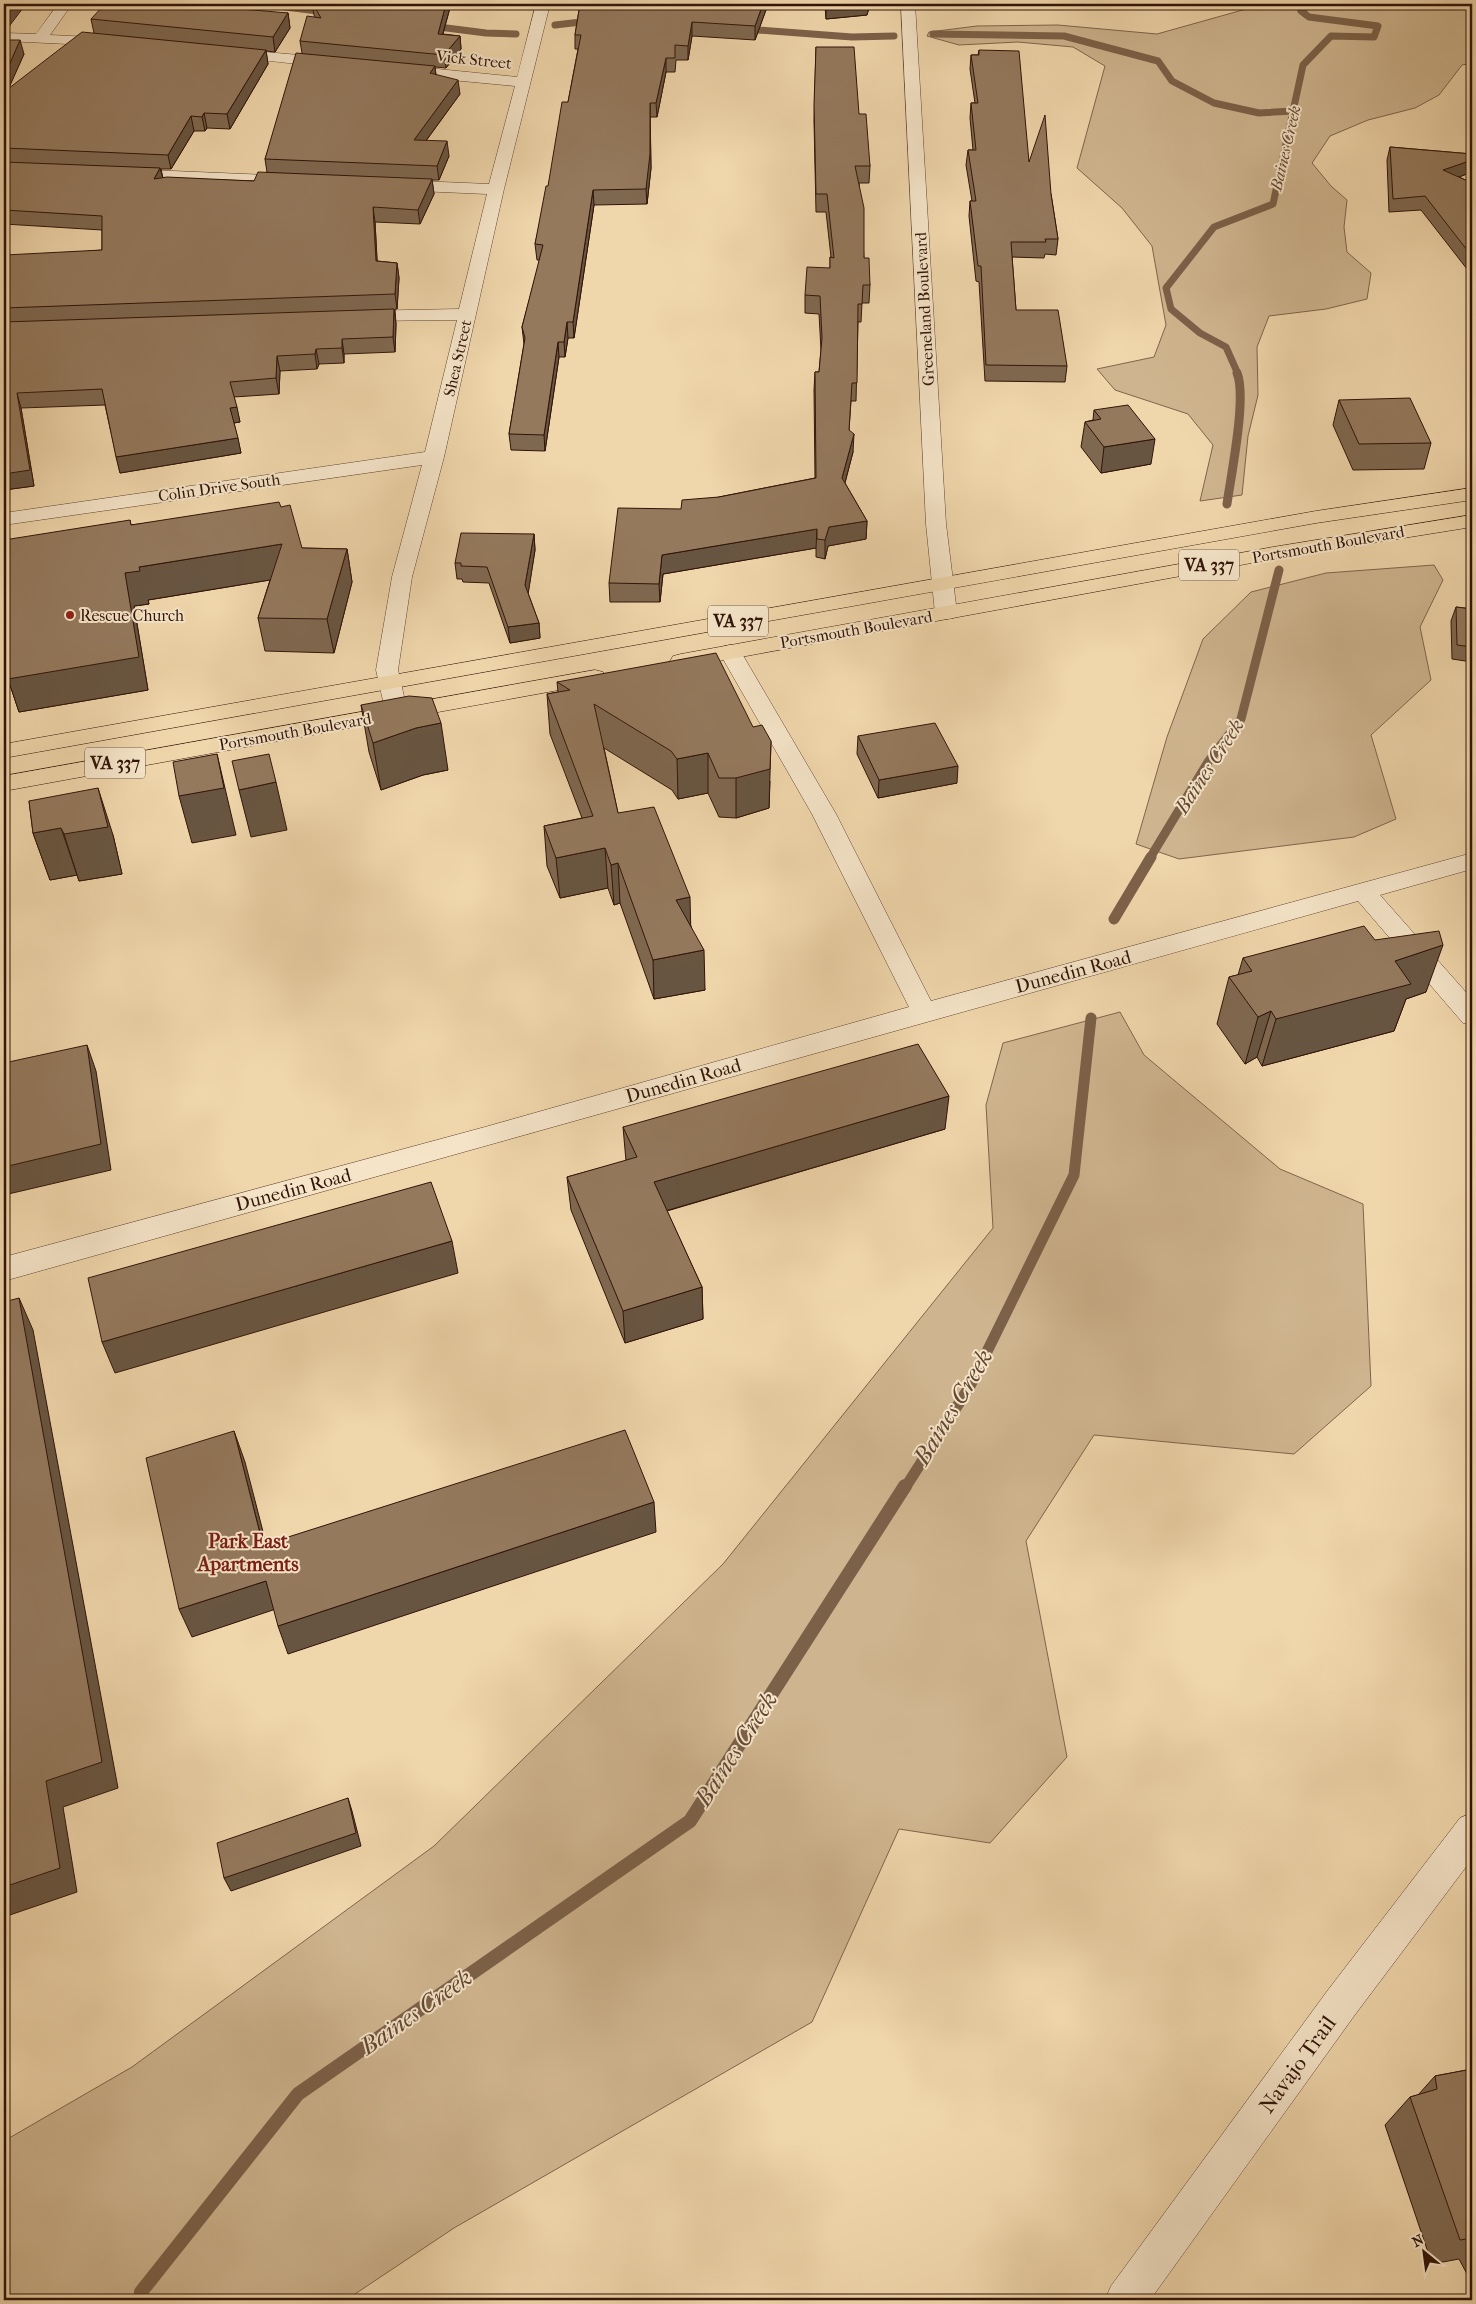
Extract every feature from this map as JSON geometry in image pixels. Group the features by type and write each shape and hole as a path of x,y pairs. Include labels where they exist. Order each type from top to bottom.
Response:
{"main road":[{"name":"Portsmouth Boulevard","path":"4,752 1316,517 1472,494"},
{"name":"Portsmouth Boulevard","path":"662,664 1273,553 1472,521"},
{"name":"Portsmouth Boulevard","path":"4,784 614,673"}],"street":[{"path":"41,37 65,4"},
{"name":"Shea Street","path":"397,714 387,670 400,586 434,457 496,189 543,4"},
{"name":"Greeneland Boulevard","path":"908,4 936,524 946,613"},
{"path":"4,38 41,37 130,43"},
{"path":"218,52 346,64"},
{"name":"Vick Street","path":"385,68 523,82"},
{"path":"110,173 308,181"},
{"path":"377,184 496,189"},
{"path":"342,317 468,314"},
{"name":"Colin Drive South","path":"4,519 434,457"},
{"path":"730,652 824,814 924,1012"},
{"name":"Dunedin Road","path":"4,1269 485,1137 924,1012 1472,861"},
{"path":"1363,891 1472,1016"},
{"name":"Navajo Trail","path":"1125,2300 1340,2003 1472,1830"}],"shaded area":[{"path":"1264,4 1293,4 1294,8 1307,12 1305,4 1472,4 1472,63 1462,65 1439,95 1415,108 1368,120 1330,136 1312,163 1331,186 1347,200 1344,227 1347,252 1371,273 1367,299 1326,309 1269,316 1257,347 1258,395 1248,436 1242,495 1200,501 1213,445 1188,414 1115,390 1097,369 1154,357 1166,325 1152,246 1122,208 1077,168 1105,66 1073,47 1018,42 959,45 927,36 929,32 977,26 1058,25 1157,34"},
{"path":"1434,565 1443,580 1420,627 1431,680 1371,735 1396,819 1354,837 1179,859 1136,844 1167,737 1203,639 1251,592 1326,573"},
{"path":"1120,1012 1144,1055 1280,1169 1363,1204 1371,1386 1294,1454 1094,1435 1026,1541 1067,1757 990,1843 899,1829 812,2022 454,2228 346,2300 4,2300 4,2141 132,2067 434,1846 723,1564 993,1228 986,1105 1003,1043"}],"building":[{"path":"4,4 12,4 4,15"},
{"path":"105,4 184,4 288,13 273,37 91,19"},
{"path":"313,4 446,4 438,34 460,36 444,55 300,41 307,16 321,18"},
{"path":"580,4 763,4 755,26 692,22 688,46 675,45 675,58 666,58 656,103 650,103 650,154 646,189 593,190 573,322 567,322 564,342 558,342 544,435 509,434 525,338 522,327 543,245 535,244 546,186 548,186 562,102 568,102 581,35 575,35"},
{"path":"82,32 266,50 227,114 204,113 202,117 191,116 168,155 4,148 4,92"},
{"path":"4,40 20,40 4,77"},
{"path":"816,47 854,47 859,114 866,114 870,166 855,166 864,208 864,258 869,258 870,285 863,285 862,304 858,304 857,383 852,383 849,430 854,434 842,478 867,521 829,527 825,540 817,539 817,529 662,555 659,584 609,583 618,508 681,509 682,500 719,497 816,478 815,372 819,372 822,338 820,296 805,295 807,267 830,268 830,257 834,258 827,194 816,194 814,104"},
{"path":"979,50 1019,51 1029,162 1045,115 1051,194 1058,239 1045,239 1046,242 1011,242 1016,310 1058,310 1067,366 986,365 981,266 978,266 970,201 976,201 968,150 976,150 971,103 978,103 971,55 979,55"},
{"path":"296,53 435,66 430,73 458,80 414,140 447,141 437,166 265,159"},
{"path":"1390,147 1472,154 1472,160 1443,170 1472,183 1472,255 1425,196 1393,199"},
{"path":"4,162 160,168 154,179 167,177 254,181 258,172 432,179 418,210 373,207 376,261 397,263 395,294 4,308 5,255 102,250 102,216 4,210"},
{"path":"394,309 393,337 342,339 342,348 316,349 315,354 277,356 276,378 230,382 237,407 230,408 238,438 116,457 102,389 17,393 30,470 4,474 4,322"},
{"path":"1410,398 1431,443 1359,444 1339,400"},
{"path":"1128,405 1155,439 1104,447 1085,422 1101,419 1094,410"},
{"path":"279,502 281,507 290,505 302,548 347,549 327,619 258,618 282,544 139,567 140,571 125,573 139,657 8,679 4,632 4,540 130,520 131,525"},
{"path":"461,533 534,534 525,585 539,623 508,627 487,567 461,566 461,563 455,563"},
{"path":"1456,607 1472,609 1472,647 1457,645"},
{"path":"716,653 753,727 762,725 771,741 770,769 736,778 719,778 708,753 677,759 671,751 594,704 618,813 654,807 690,897 676,900 704,950 653,960 618,863 611,865 605,848 556,858 544,826 593,816 547,694 570,690 557,682"},
{"path":"409,696 432,698 441,723 416,728 373,743 361,705"},
{"path":"935,723 958,766 879,780 858,736"},
{"path":"217,754 224,788 179,796 173,762"},
{"path":"269,754 276,782 239,790 232,761"},
{"path":"98,788 108,827 64,834 61,828 33,833 29,801"},
{"path":"1364,926 1375,940 1439,931 1443,945 1395,961 1411,984 1276,1019 1271,1011 1258,1017 1229,977 1252,971 1243,958"},
{"path":"918,1044 949,1096 654,1182 702,1287 623,1311 567,1177 637,1157 623,1127"},
{"path":"87,1045 101,1144 4,1167 4,1063"},
{"path":"431,1182 452,1241 102,1342 88,1278"},
{"path":"19,1298 102,1762 46,1781 60,1868 4,1887 4,1302"},
{"path":"625,1430 654,1502 278,1626 266,1581 179,1609 146,1458 234,1431 263,1545"},
{"path":"348,1798 356,1833 224,1878 217,1843"},
{"path":"1472,2069 1472,2238 1460,2240 1410,2097 1437,2089 1435,2076"}],"waterway":[{"path":"261,4 326,12"},
{"name":"Baines Creek","path":"1238,374 1226,347 1200,333 1171,309 1166,288 1214,227 1273,204 1303,65 1331,36 1374,37 1378,26 1309,17 1301,11"},
{"path":"555,25 590,21"},
{"path":"431,26 486,33 516,34"},
{"path":"744,29 852,37 894,36"},
{"path":"933,34 1064,36 1158,61 1172,81 1214,103 1259,113 1293,111"},
{"name":"Baines Creek","path":"1227,504 1239,417 1240,384 1237,373"},
{"name":"Baines Creek","path":"1150,858 1208,762 1241,719 1279,570"},
{"name":"Baines Creek","path":"1114,919 1151,857"},
{"name":"Baines Creek","path":"905,1488 970,1386 1074,1175 1091,1018"},
{"name":"Baines Creek","path":"141,2300 141,2292 298,2094 690,1821 905,1486"}],"place":[{"name":"Rescue Church","path":"70,615"}],"district":[{"name":"Park East Apartments","path":"248,1552"}]}
